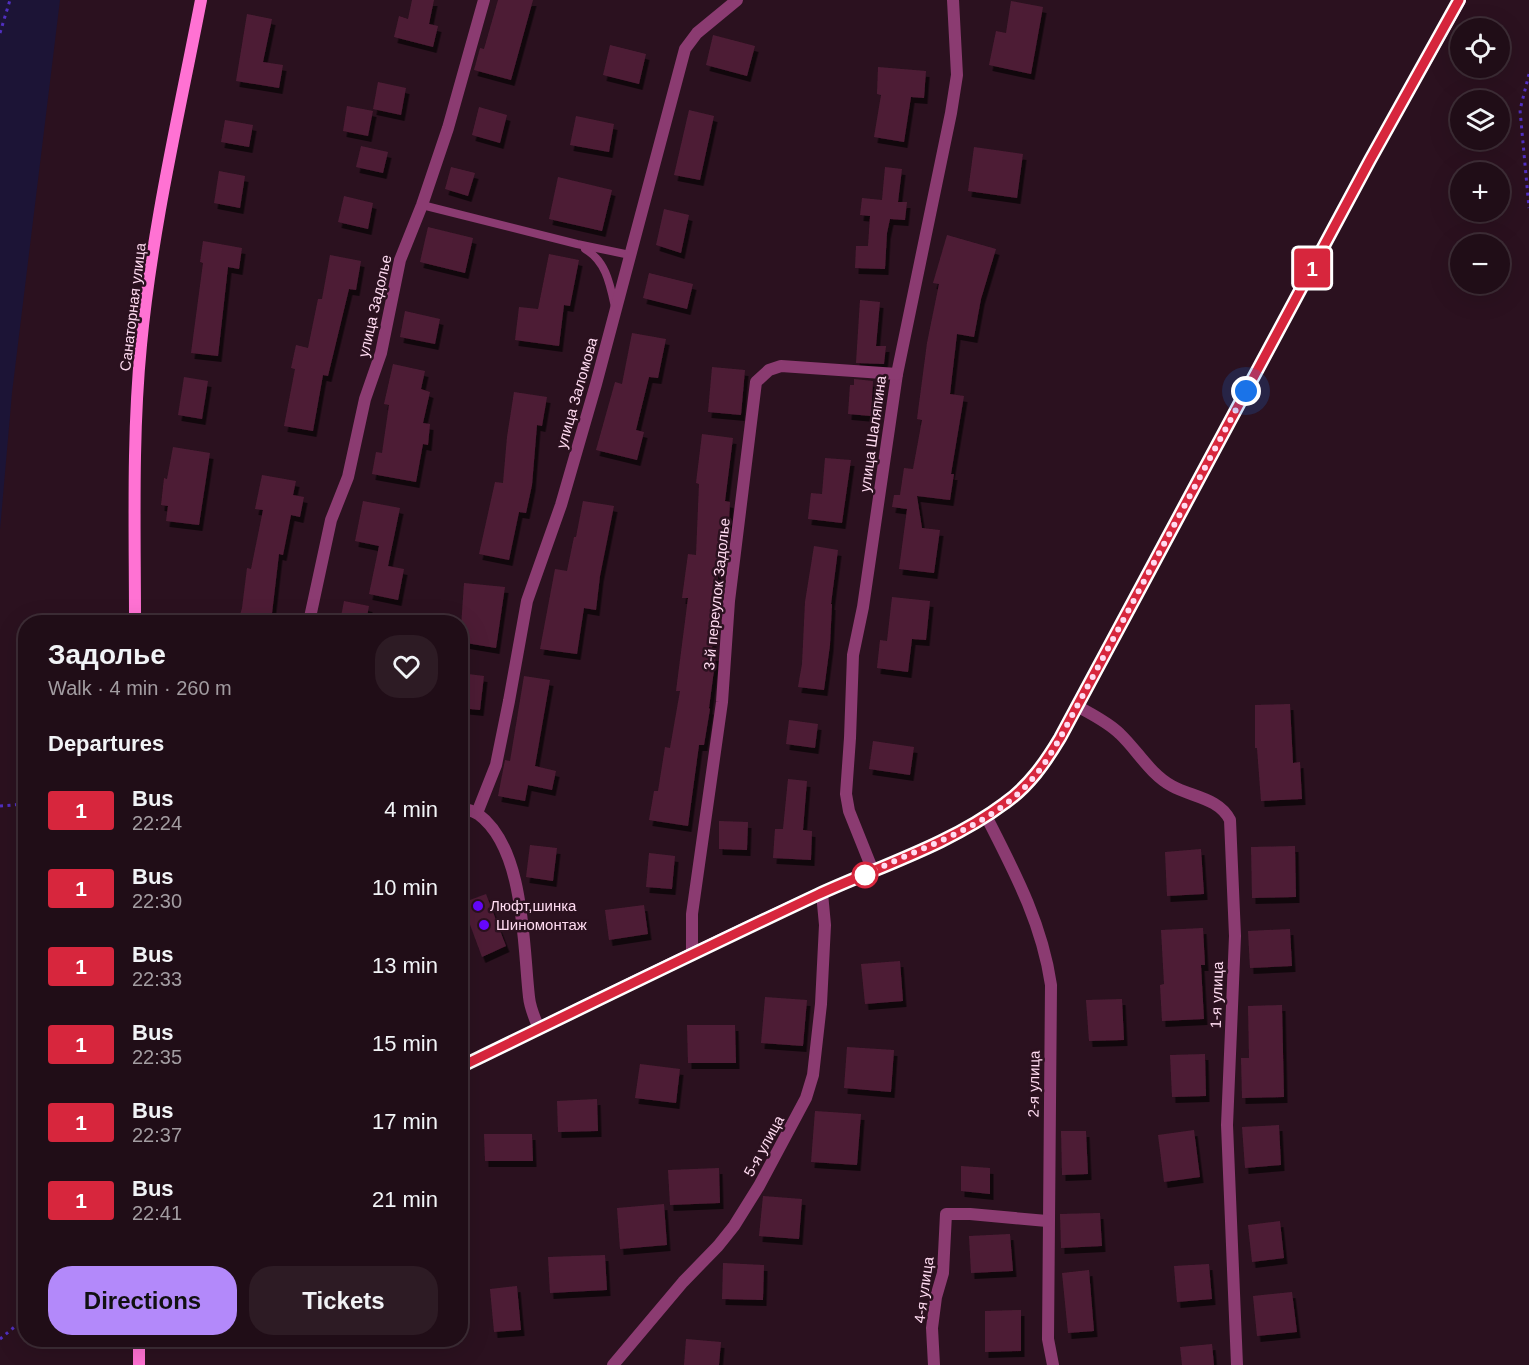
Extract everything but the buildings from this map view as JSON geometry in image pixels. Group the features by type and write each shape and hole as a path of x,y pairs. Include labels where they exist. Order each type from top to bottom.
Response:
{"street":[{"name":"Санаторная улица","path":"135,615 135,456 141,346 149,280 162,205 201,0"},
{"name":"улица Задолье","path":"311,615 331,520 348,477 365,399 381,353 400,260 422,205 448,128 483,0"},
{"name":"улица Заломова","path":"477,813 496,765 527,601 561,505 616,310 685,49 697,33 737,0"},
{"name":"улица Шаляпина","path":"873,871 849,811 846,794 853,656 863,607 897,374 957,75 954,0"},
{"path":"468,1063 692,954 936,843 986,816 1019,793 1034,777 1048,759 1370,160 1460,0"},
{"name":"3-й переулок Задолье","path":"692,954 692,914 722,702 729,601 756,382 769,370 781,366 897,374"},
{"name":"1-я улица","path":"1077,706 1119,732 1151,769 1171,786 1215,803 1226,812 1230,820 1235,936 1227,1125 1237,1365"},
{"path":"468,810 477,813 497,833 509,858 521,912 527,954 529,1000 538,1029"},
{"name":"2-я улица","path":"986,816 1034,917 1042,940 1051,984 1047,1221 1048,1339 1053,1365"},
{"name":"5-я улица","path":"614,1365 683,1282 734,1226 759,1186 806,1098 813,1074 821,1004 825,925 822,893"},
{"name":"4-я улица","path":"934,1365 932,1328 936,1297 944,1273 946,1214 1047,1221"},
{"path":"139,1365 140,1347"}],"lane":[{"path":"422,205 630,255"},
{"path":"577,244 594,254 603,267 609,279 616,310"}],"path":[{"path":"0,33 10,0"},
{"path":"1529,74 1521,110 1529,208"},
{"path":"0,806 18,805"},
{"path":"0,1339 18,1324"}],"shaded area":[{"path":"0,0 60,0 12,393 0,530"}],"bus line":[{"name":"1","path":"468,1063 822,893 936,843 1003,805 1019,793 1034,777 1060,738 1370,160 1459,0"}],"place":[{"name":"Люфт,шинка","path":"478,906"},
{"name":"Шиномонтаж","path":"484,925"}],"route":[{"path":"865,875 936,843 986,816 1019,793 1034,777 1060,738 1246,391"}]}
